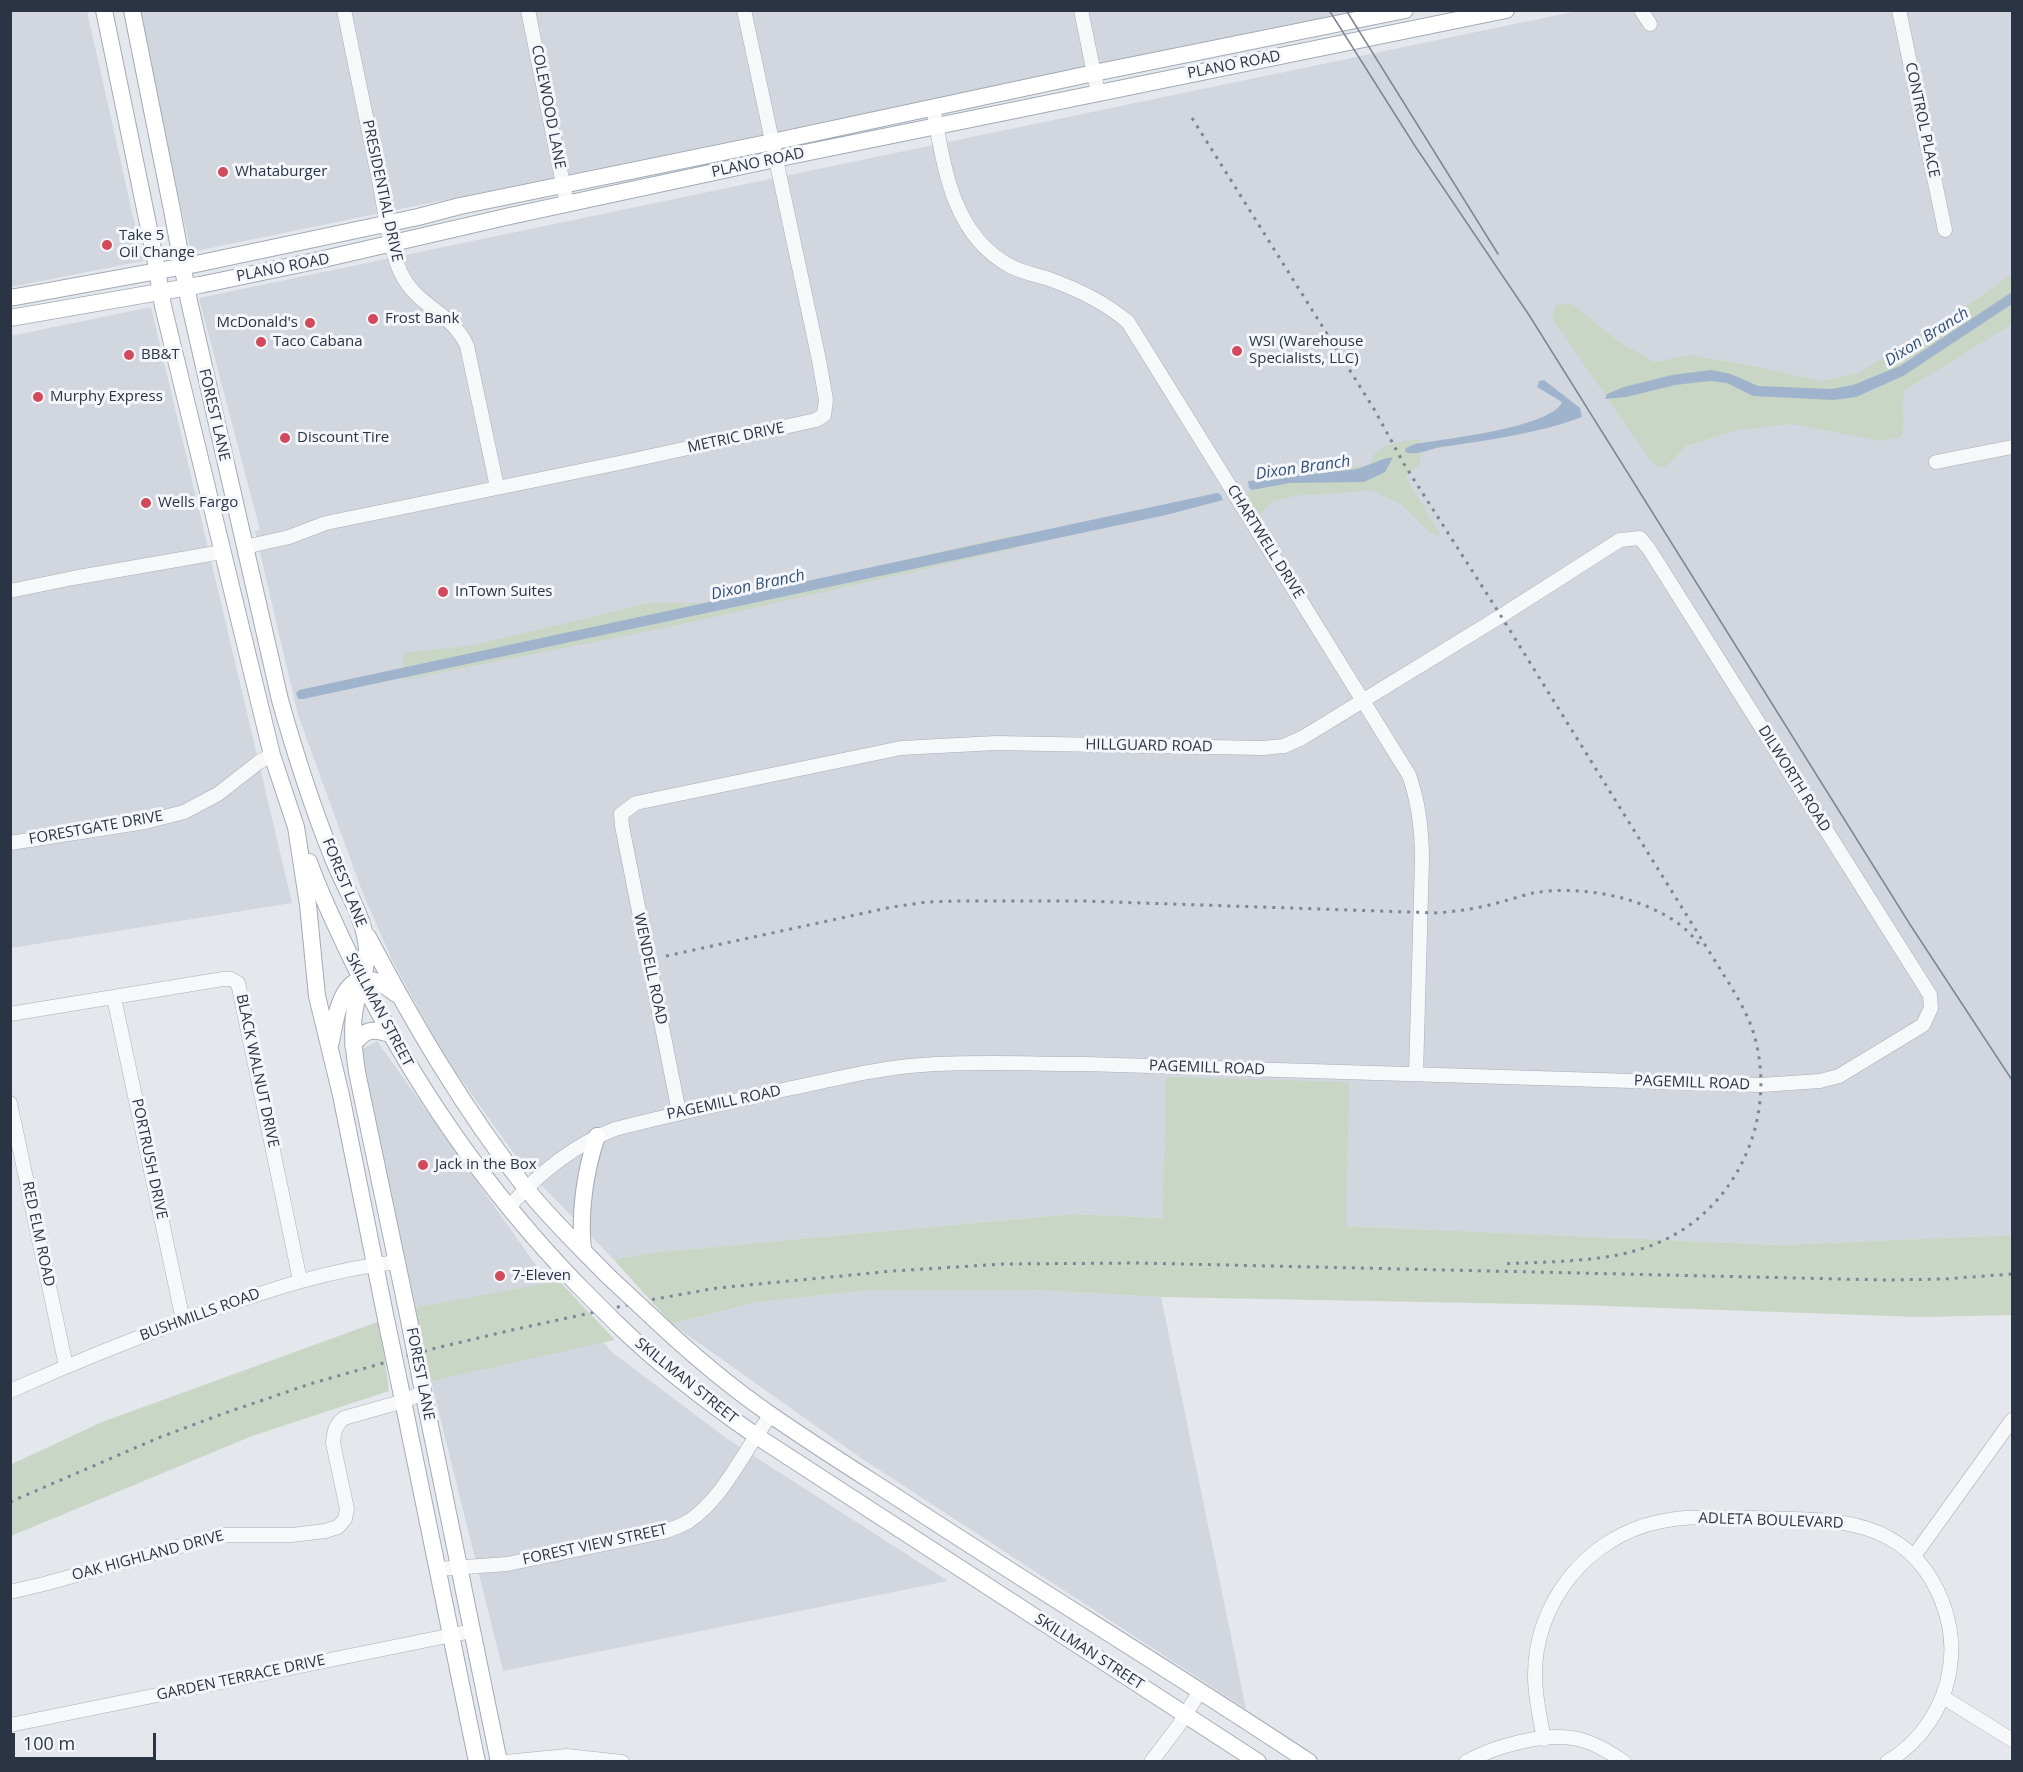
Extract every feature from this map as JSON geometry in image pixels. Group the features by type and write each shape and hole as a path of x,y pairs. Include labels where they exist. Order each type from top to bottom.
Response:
{"main road":[{"name":"FOREST LANE","path":"104,10 160,291 272,755 296,827 308,905 316,986 341,1095 477,1761"},
{"name":"FOREST LANE","path":"132,10 186,287 280,700 293,745 332,856 367,942 366,960 353,1024 353,1045 499,1761"},
{"name":"PLANO ROAD","path":"10,298 183,267 563,184 1405,10"},
{"name":"PLANO ROAD","path":"10,318 186,287 393,244 568,203 775,159 1506,10"},
{"path":"222,552 245,547"},
{"path":"272,755 293,745"},
{"name":"SKILLMAN STREET","path":"296,827 327,907 362,980 414,1076 450,1130 509,1207 554,1260 616,1323 708,1402 755,1435 1258,1761"},
{"name":"SKILLMAN STREET","path":"362,925 398,995 449,1079 525,1188 567,1235 679,1342 771,1415 982,1553 1309,1761"},
{"path":"330,1046 339,1003 345,991 362,980 379,983 398,995"},
{"path":"353,1045 360,1035 368,1031 378,1030 390,1034"},
{"path":"341,1095 354,1109 360,1140 365,1145 372,1146"},
{"path":"583,1250 581,1221 591,1153 597,1136"},
{"path":"660,1363 679,1342"},
{"path":"968,1575 982,1553"}],"street":[{"name":"PRESIDENTIAL DRIVE","path":"344,10 399,270 413,291 447,318 462,334 467,346 497,487"},
{"name":"COLEWOOD LANE","path":"528,10 568,203"},
{"name":"METRIC DRIVE","path":"245,547 289,537 326,524 682,450 816,420 824,415 826,400 819,360 744,10"},
{"path":"1081,10 1098,93"},
{"path":"1641,10 1650,24"},
{"name":"CONTROL PLACE","path":"1899,10 1945,230"},
{"name":"CHARTWELL DRIVE","path":"933,107 944,167 955,202 970,233 1010,266 1084,292 1110,307 1128,322 1409,775 1417,797 1422,826 1416,1074"},
{"path":"1936,462 2013,447"},
{"name":"HILLGUARD ROAD","path":"621,826 621,814 636,803 902,748 996,743 1263,748 1284,746 1302,738 1364,701 1620,540 1640,538"},
{"name":"DILWORTH ROAD","path":"1640,538 1650,549 1930,995 1931,1008 1923,1025"},
{"path":"10,591 222,552"},
{"name":"FORESTGATE DRIVE","path":"10,843 145,822 184,812 219,794 259,762 272,755"},
{"name":"WENDELL ROAD","path":"621,826 679,1112"},
{"name":"BLACK WALNUT DRIVE","path":"10,1014 223,979 231,979 238,983 300,1280"},
{"name":"PORTRUSH DRIVE","path":"114,998 183,1320"},
{"name":"PAGEMILL ROAD","path":"509,1207 525,1188 567,1155 597,1136 615,1129 679,1112 859,1074 922,1065 1085,1064 1761,1085 1820,1081 1839,1076 1923,1025"},
{"name":"RED ELM ROAD","path":"10,1103 66,1366"},
{"name":"BUSHMILLS ROAD","path":"10,1391 66,1366 183,1320 300,1280 375,1264 397,1262"},
{"name":"OAK HIGHLAND DRIVE","path":"10,1592 220,1535 304,1534 338,1527 345,1519 347,1509 333,1443 338,1423 344,1418 422,1386"},
{"name":"FOREST VIEW STREET","path":"438,1569 507,1564 678,1527 706,1507 771,1415"},
{"path":"1914,1556 2013,1420"},
{"name":"ADLETA BOULEVARD","path":"1544,1739 1535,1675 1543,1624 1554,1600 1577,1569 1599,1549 1627,1532 1657,1522 1690,1518 1835,1520 1876,1532 1891,1539 1914,1556 1935,1586 1944,1606 1951,1635 1951,1660 1943,1697 1917,1738 1898,1755 1887,1761"},
{"name":"GARDEN TERRACE DRIVE","path":"10,1725 472,1631"},
{"path":"1151,1761 1200,1691"},
{"path":"1943,1697 2013,1740"},
{"path":"1466,1761 1491,1750 1544,1739 1578,1739 1624,1761"},
{"path":"505,1761 567,1756 622,1761"}],"shaded area":[{"path":"11,10 87,11 143,261 11,287"},
{"path":"137,10 1365,11 191,252"},
{"path":"1577,11 2012,11 2012,1235 1779,1245 1072,1214 648,1253 614,1260 523,1166 444,1056 392,960 362,891 298,715 255,531 260,530 199,298"},
{"path":"151,307 292,903 11,948 11,336"},
{"path":"377,1041 543,1275 613,1353 726,1438 948,1581 503,1671 413,1308 359,1051"},
{"path":"873,1290 1031,1290 1161,1297 1246,1709 864,1460 672,1324 757,1302"}],"green space":[{"path":"2012,274 2012,324 1905,390 1903,397 1904,426 1901,437 1880,441 1792,424 1737,430 1686,446 1662,468 1652,463 1552,318 1556,305 1572,304 1619,342 1655,362 1690,355 1821,381 1859,373"},
{"path":"1420,439 1420,465 1405,477 1442,537 1430,533 1401,504 1370,490 1298,495 1272,502 1260,515 1247,497 1253,483 1263,472 1272,477 1370,465 1377,451 1383,447"},
{"path":"1015,535 1017,548 670,627 404,680 403,653 474,645 649,603 699,603 794,585"},
{"path":"1166,1077 1349,1082 1346,1226 1779,1245 2012,1235 2012,1315 1920,1317 1579,1305 1161,1297 1031,1290 873,1290 757,1302 672,1324 614,1260 648,1253 1072,1214 1163,1218"},
{"path":"559,1281 615,1340 431,1381 413,1308"},
{"path":"380,1321 389,1391 252,1436 11,1536 10,1465 102,1422"}],"water":[{"path":"2012,292 2012,304 1903,376 1856,397 1833,400 1753,396 1727,383 1710,381 1675,385 1626,397 1605,399 1607,394 1624,387 1672,375 1711,370 1731,374 1758,386 1832,389 1853,385 1900,366"},
{"path":"1544,380 1580,408 1582,417 1512,436 1441,447 1419,453 1405,452 1406,448 1415,444 1495,431 1538,419 1554,411 1562,402 1537,387 1539,381"},
{"path":"1393,457 1385,472 1364,482 1290,483 1252,490 1249,488 1248,481 1357,469"},
{"path":"1217,493 1223,500 1166,515 303,699 298,699 296,693 299,690"}],"tram line":[{"path":"1329,10 1415,146 1529,315 1911,926 2012,1080"},
{"path":"1346,10 1498,254"}],"railway":[{"path":"1192,118 1374,409 1404,464 1729,984 1746,1014 1755,1038 1760,1070 1760,1103 1753,1134 1742,1164 1725,1191 1703,1214 1677,1233 1630,1252 1594,1259 1503,1264"},
{"path":"666,956 892,907 927,902 1083,901 1438,913 1459,911 1533,893 1551,891 1609,895 1647,906 1679,924 1699,944"},
{"path":"10,1502 158,1438 313,1383 436,1348 512,1330 717,1288 893,1271 1003,1264 1138,1263 1885,1280 2012,1274"}],"place":[{"name":"Whataburger","path":"223,172"},
{"name":"Take 5 Oil Change","path":"107,245"},
{"name":"Frost Bank","path":"373,319"},
{"name":"McDonald's","path":"310,323"},
{"name":"Taco Cabana","path":"261,342"},
{"name":"WSI (Warehouse Specialists, LLC)","path":"1237,351"},
{"name":"BB&T","path":"129,355"},
{"name":"Murphy Express","path":"38,397"},
{"name":"Discount Tire","path":"285,438"},
{"name":"Wells Fargo","path":"146,503"},
{"name":"InTown Suites","path":"443,592"},
{"name":"Jack in the Box","path":"423,1165"},
{"name":"7-Eleven","path":"500,1276"}],"water label":[{"name":"Dixon Branch","path":"1927,337"},
{"name":"Dixon Branch","path":"1303,468"},
{"name":"Dixon Branch","path":"758,585"}]}
